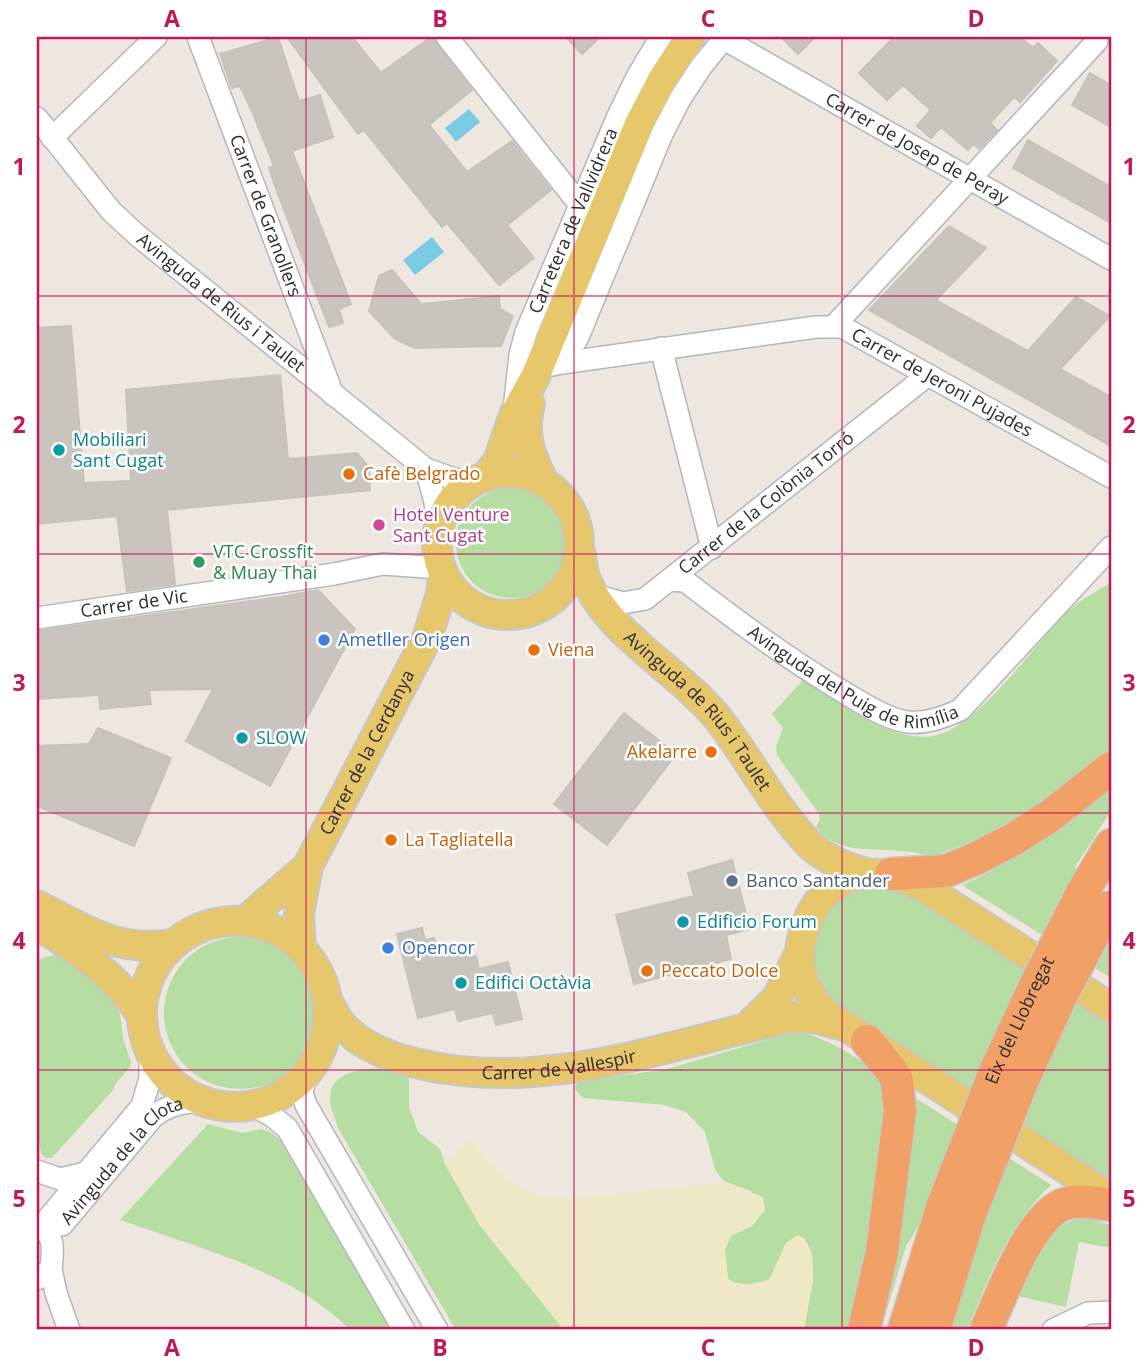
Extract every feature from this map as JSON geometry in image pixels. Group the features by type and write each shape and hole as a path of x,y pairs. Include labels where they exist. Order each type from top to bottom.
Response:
{"highway":[{"path":"879,874 933,873 968,862 1014,839 1050,816 1111,768"},
{"name":"Eix del Llobregat","path":"957,1209 995,1072 1035,984 1101,900 1111,845"},
{"path":"855,1034 892,1071 897,1081 900,1111 882,1252 864,1330"},
{"path":"986,1330 1039,1223 1050,1212 1064,1204 1081,1202 1111,1205"},
{"path":"904,1330 957,1209"},
{"path":"934,1330 957,1209"}],"main road":[{"name":"Carretera de Vallvidrera","path":"543,481 530,452 526,430 546,369 639,124 663,78 690,37"},
{"name":"Carretera de Vallvidrera","path":"479,479 498,461 514,415 546,369"},
{"path":"514,472 543,481 568,505 578,527 580,551 576,568 560,593 529,613 507,616 486,612 462,598 441,570 436,552 438,529 449,503 479,479 514,472"},
{"name":"Avinguda de Rius i Taulet","path":"580,551 585,577 601,605 702,701 733,738 783,813 814,870 816,904"},
{"name":"Carrer de la Cerdanya","path":"301,947 299,914 309,866 428,638 441,594 441,570"},
{"name":"Avinguda de Rius i Taulet","path":"539,608 574,604 601,605"},
{"name":"Carrer de la Cerdanya","path":"428,638 463,613 486,612"},
{"name":"Avinguda de Rius i Taulet","path":"783,813 811,846 827,858 925,888 1111,1008"},
{"name":"Carrer de la Cerdanya","path":"245,921 309,866"},
{"path":"879,874 843,881 827,891 806,923 799,956 801,977 813,1001 855,1034 1111,1198"},
{"path":"37,905 122,944 149,948 172,944"},
{"path":"309,1070 326,1035 327,1001 317,967 301,947 276,930 245,921 206,924 172,944 158,960 148,977 141,1015 143,1033 150,1053 171,1082 202,1101 222,1106 253,1105 281,1094 309,1070 348,1053 371,1049"},
{"path":"37,925 113,980 141,1015"},
{"name":"Carrer de Vallespir","path":"746,1027 777,998 799,956"},
{"name":"Carrer de Vallespir","path":"327,1001 340,1022 371,1049 432,1068 472,1073 512,1074 585,1066 641,1056 793,1017 818,1019 855,1034"}],"street":[{"path":"52,138 156,37"},
{"name":"Carrer de Granollers","path":"198,37 333,395"},
{"path":"447,37 580,205"},
{"name":"Carretera de Vallvidrera","path":"514,415 520,355 526,332 632,87 662,37"},
{"name":"Carretera de Vallvidrera","path":"546,369 572,347 578,337 662,134 680,99 725,38"},
{"name":"Carrer de Josep de Peray","path":"725,38 1111,259"},
{"path":"834,326 1104,40"},
{"name":"Avinguda de Rius i Taulet","path":"37,118 111,211 137,236 426,469 454,479 479,479"},
{"name":"Carrer de Jeroni Pujades","path":"546,369 661,348 834,326 853,332 1111,477"},
{"path":"661,348 712,548"},
{"name":"Carrer de la Colònia Torró","path":"601,605 645,600 928,375"},
{"path":"426,469 435,502 438,529"},
{"name":"Avinguda del Puig de Rimília","path":"670,580 685,581 767,643 863,703 892,718 908,722 926,722 960,710 1111,547"},
{"name":"Carrer de Vic","path":"37,618 334,574 383,564 441,570"},
{"name":"Avinguda de la Clota","path":"43,1231 86,1172 142,1106 150,1078 150,1053"},
{"path":"309,1070 302,1093 306,1105 437,1330"},
{"name":"Avinguda de la Clota","path":"43,1231 161,1110 181,1103 202,1101"},
{"path":"253,1105 287,1128 404,1330"},
{"path":"37,1171 60,1179 86,1172"},
{"path":"43,1231 53,1252 44,1274 56,1293 69,1330"},
{"path":"1053,1330 1087,1313 1111,1312"}],"green space":[{"path":"511,488 532,493 550,504 561,522 566,543 561,564 550,582 532,593 511,598 490,593 472,582 461,564 456,543 461,522 472,504 490,493"},
{"path":"1111,582 1111,754 1098,767 1003,828 935,856 844,846 824,836 816,827 819,814 777,755 776,746 783,728 772,714 803,680 875,724 907,735 924,737 942,734 962,723 981,707 1072,608"},
{"path":"1111,782 1111,811 1075,867 1079,875 1111,909 1111,978 962,885 1021,852"},
{"path":"867,885 906,892 1111,1022 1111,1182 845,1009 829,994 822,984 815,960 816,935 825,913 833,903"},
{"path":"240,937 269,942 294,959 311,984 316,1013 311,1042 294,1067 269,1084 240,1089 211,1084 186,1067 169,1042 164,1013 169,984 186,959 211,942"},
{"path":"56,954 99,987 113,1002 121,1019 123,1037 131,1062 114,1089 52,1158 46,1158 41,1154 37,1125 37,960"},
{"path":"797,1031 829,1043 863,1062 878,1078 883,1091 884,1116 858,1330 804,1330 813,1280 812,1253 782,1273 762,1282 740,1284 728,1280 725,1249 731,1236 752,1226 751,1191 723,1181 715,1169 705,1132 686,1112 664,1105 583,1098 574,1088 578,1082 667,1069"},
{"path":"382,1068 409,1077 409,1107 418,1132 440,1149 445,1164 479,1224 564,1330 456,1330 338,1128 331,1107 331,1091 340,1078 356,1071"},
{"path":"914,1097 1051,1185 1011,1235 992,1271 967,1330 952,1330 987,1213 935,1186 920,1224 906,1246 881,1330 875,1330"},
{"path":"208,1124 242,1133 262,1129 271,1132 281,1141 294,1164 300,1162 383,1307 391,1330 350,1330 327,1309 272,1276 211,1251 120,1220"},
{"path":"1090,1219 1111,1225 1111,1248 1079,1242 1066,1307 1017,1296 1051,1230 1074,1220"}],"sand":[{"path":"469,1139 507,1179 548,1198 582,1198 723,1181 763,1197 765,1210 752,1226 731,1236 725,1249 728,1279 742,1286 769,1280 786,1243 798,1235 804,1238 812,1253 813,1280 804,1330 564,1330 479,1224 445,1164"}],"water":[{"path":"469,109 480,122 456,142 445,128"},
{"path":"432,237 444,252 415,275 403,260"}],"building":[{"path":"278,37 299,101 320,95 333,137 292,151 351,304 339,309 343,323 329,327 269,168 274,166 240,86 232,88 220,54"},
{"path":"287,37 352,37 381,73 431,37 472,90 429,125 467,172 512,141 551,190 507,225 534,258 499,285 447,223 442,227 364,130 358,134"},
{"path":"566,37 600,37 582,54"},
{"path":"781,37 815,37 798,54"},
{"path":"894,37 1020,37 1033,48 1038,43 1057,61 1020,102 1014,97 990,123 997,130 979,149 973,144 968,150 941,127 931,138 917,126 931,110 903,85 887,100 859,73"},
{"path":"1090,73 1111,85 1111,127 1072,105"},
{"path":"1028,140 1111,187 1111,223 1013,168"},
{"path":"949,226 986,248 936,300 1028,351 1076,297 1110,316 1060,369 1111,397 1111,446 869,310"},
{"path":"392,270 421,304 499,296 500,309 513,316 501,346 415,348 395,339 369,311 379,276"},
{"path":"71,326 84,483 131,481 126,390 280,375 288,459 357,453 369,467 370,490 167,510 175,584 127,591 117,516 37,524 37,328"},
{"path":"318,590 355,629 270,786 186,741 213,689 149,690 151,704 100,709 99,695 37,699 37,631"},
{"path":"624,713 676,754 607,845 554,804"},
{"path":"98,728 171,758 134,846 37,806 37,746 89,744"},
{"name":"Edificio Forum","path":"732,860 750,929 726,935 731,959 634,984 616,915 694,896 688,873"},
{"name":"Edifici Octàvia","path":"422,928 425,940 434,938 438,952 466,945 469,958 476,956 479,969 508,962 522,1019 496,1025 493,1013 458,1021 455,1009 418,1018 397,934"}],"place":[{"name":"Mobiliari Sant Cugat","path":"59,450"},
{"name":"Cafè Belgrado","path":"349,474"},
{"name":"Hotel Venture Sant Cugat","path":"379,525"},
{"name":"VTC Crossfit & Muay Thai","path":"199,562"},
{"name":"Ametller Origen","path":"324,640"},
{"name":"Viena","path":"534,650"},
{"name":"SLOW","path":"242,738"},
{"name":"Akelarre","path":"711,752"},
{"name":"La Tagliatella","path":"391,840"},
{"name":"Banco Santander","path":"732,881"},
{"name":"Edificio Forum","path":"683,922"},
{"name":"Opencor","path":"388,948"},
{"name":"Peccato Dolce","path":"647,971"},
{"name":"Edifici Octàvia","path":"461,983"}]}
